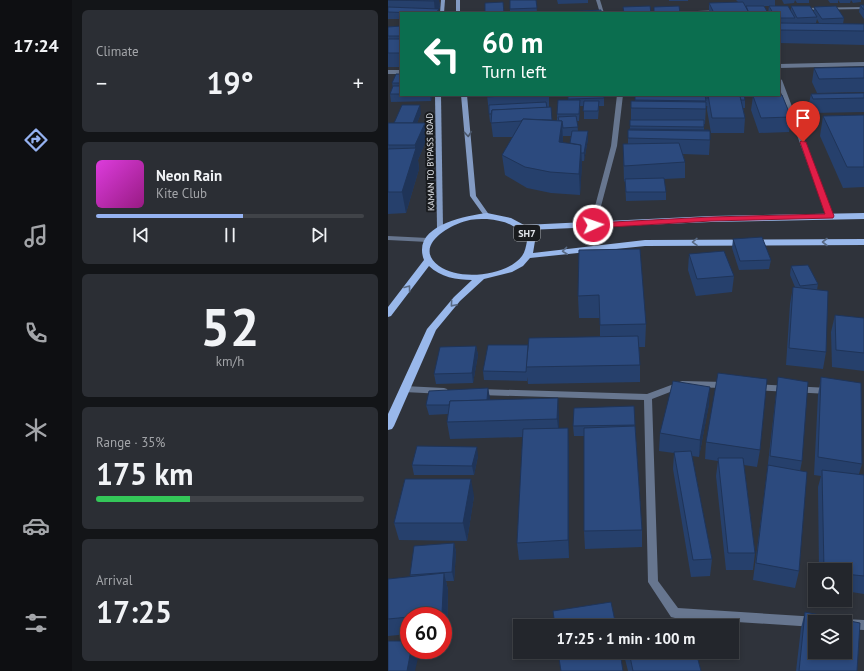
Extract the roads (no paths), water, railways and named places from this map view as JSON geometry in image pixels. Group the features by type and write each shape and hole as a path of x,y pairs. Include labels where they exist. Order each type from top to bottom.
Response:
{"main road":[{"name":"SH7","path":"428,240 440,228 462,219 487,216 502,218 514,222 524,228 532,241 526,256 515,266 500,273 481,277 464,277 449,274 437,269 428,261"},
{"name":"SH7","path":"524,228 711,219 864,216"},
{"path":"388,314 428,261 425,251 428,240"},
{"name":"SH7","path":"526,256 645,243 864,242"},
{"name":"SH7","path":"388,426 432,328 456,299 481,277"}],"street":[{"path":"442,12 443,0"},
{"path":"458,0 458,12"},
{"path":"598,0 602,12"},
{"path":"798,9 864,8"},
{"path":"701,12 728,11"},
{"path":"780,66 864,64"},
{"path":"388,72 400,72"},
{"path":"780,82 830,216"},
{"name":"KAMAN TO BYPASS ROAD","path":"438,96 440,228"},
{"path":"464,96 473,196 487,216"},
{"path":"593,225 614,146 620,96"},
{"path":"388,238 428,240"},
{"path":"475,392 648,397 682,384 734,386"},
{"path":"750,386 841,391"},
{"path":"404,389 451,391"},
{"path":"648,397 653,582 675,613 808,621"},
{"path":"852,624 864,625"}]}
